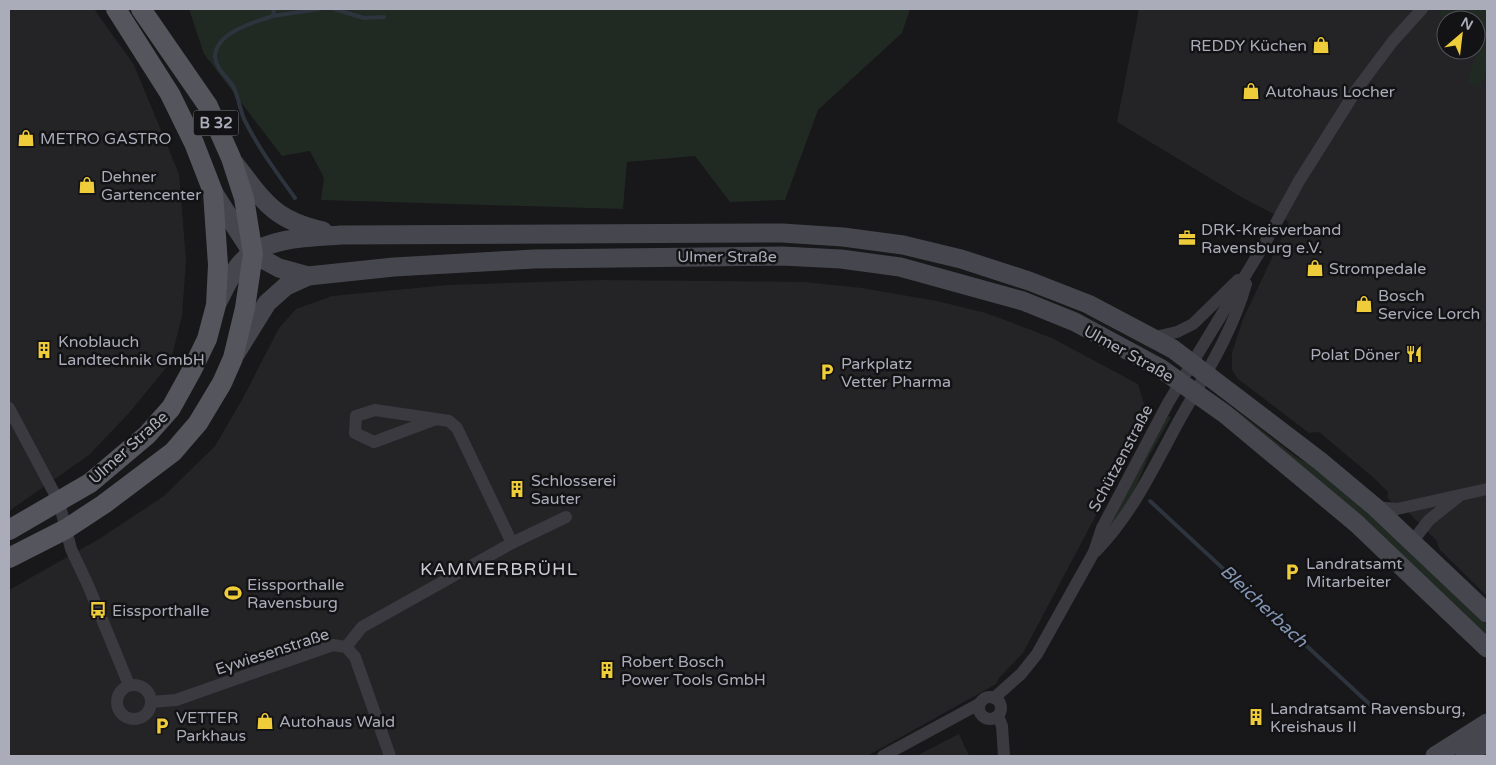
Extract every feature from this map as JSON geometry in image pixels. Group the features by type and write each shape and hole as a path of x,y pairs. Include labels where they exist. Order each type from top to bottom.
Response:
{"main road":[{"name":"B 32","path":"116,9 170,94 194,143 213,192 218,265 216,305"},
{"name":"B 32","path":"141,9 208,106 231,158 244,198 253,254 245,308 233,358"},
{"path":"231,158 261,198 276,214 298,225 341,235"},
{"name":"Ulmer Straße","path":"213,192 253,254 279,268 308,276 394,267 534,259 723,255 841,259 900,267 1023,301 1076,322 1188,387 1270,451 1356,523 1487,648"},
{"name":"Ulmer Straße","path":"9,530 90,483 147,434 171,408 207,339 216,305 238,266 268,245 288,240 341,235 533,235 674,232 782,233 843,236 903,245 962,259 1029,281 1088,304 1150,338 1199,368 1320,461 1374,507 1487,613"},
{"path":"233,358 267,303 286,286 308,276"},
{"name":"Ulmer Straße","path":"9,558 66,530 173,452 198,423 233,358"},
{"path":"1454,617 1487,662"},
{"path":"1435,756 1486,727"},
{"path":"1464,756 1486,727"}],"street":[{"name":"Ulmer Straße","path":"1188,387 1299,181 1357,89 1393,41 1422,9"},
{"name":"Ulmer Straße","path":"1150,338 1177,332 1193,324 1251,268"},
{"name":"Ulmer Straße","path":"1188,387 1199,368"},
{"name":"Schützenstraße","path":"998,696 1021,674 1037,654 1094,552 1102,528 1188,387"},
{"name":"Schützenstraße","path":"1094,552 1114,532 1147,482 1188,387"},
{"path":"9,408 59,502 71,549 88,585 129,685"},
{"path":"436,419 374,442 355,433 356,416 375,410 436,419 449,421 457,428 512,543"},
{"path":"1374,507 1396,508 1487,489"},
{"path":"1412,542 1429,520 1460,495"},
{"path":"346,647 362,627 512,543 566,517"},
{"name":"Eywiesenstraße","path":"151,702 176,700 333,644 346,647 355,657 390,756"},
{"path":"129,685 144,688 148,692 151,702 144,716 135,719 125,716 118,709 117,697 129,685"},
{"path":"883,756 976,708 983,700 998,696 1001,711 998,720 1004,756"},
{"path":"976,708 982,717 988,720 998,720"}],"shaded area":[{"path":"9,9 94,9 134,65 179,174 186,260 182,316 170,363 129,413 89,455 9,511"},
{"path":"189,9 910,9 902,33 818,110 785,200 730,202 695,156 627,162 623,209 321,200 324,178 310,151 282,156 204,54"},
{"path":"1139,9 1487,9 1487,596 1440,550 1436,540 1403,507 1397,509 1387,497 1388,492 1374,478 1319,432 1309,433 1238,379 1232,370 1232,353 1243,319 1289,222 1243,198 1117,122"},
{"path":"1487,9 1487,67 1481,87 1467,82 1474,60 1486,60 1486,10 1442,10"},
{"path":"600,280 805,282 862,288 937,301 986,313 1052,338 1138,384 1148,417 1023,653 999,678 996,684 867,756 9,756 9,590 99,539 164,496 215,446 243,398 279,328 296,309 332,296 448,285"},
{"path":"1236,410 1296,457 1311,465 1364,510 1487,625 1487,635 1356,513 1234,413"},
{"path":"1168,416 1171,417 1148,458 1132,496 1109,532 1107,528"},
{"path":"959,734 969,756 916,756"}],"waterway":[{"path":"274,9 273,16 238,29 223,40 218,47 215,60 219,69 232,84 243,117 256,141 295,198"},
{"path":"273,16 319,9"},
{"path":"334,9 364,18 384,17"},
{"name":"Bleicherbach","path":"1150,501 1377,711"}],"place":[{"name":"REDDY Küchen","path":"1321,45"},
{"name":"Autohaus Locher","path":"1251,91"},
{"name":"METRO GASTRO","path":"26,138"},
{"name":"Dehner Gartencenter","path":"87,185"},
{"name":"DRK-Kreisverband Ravensburg e.V.","path":"1187,238"},
{"name":"Strompedale","path":"1315,268"},
{"name":"Bosch Service Lorch","path":"1364,304"},
{"name":"Knoblauch Landtechnik GmbH","path":"44,350"},
{"name":"Polat Döner","path":"1414,354"},
{"name":"Parkplatz Vetter Pharma","path":"827,372"},
{"name":"Schlosserei Sauter","path":"517,489"},
{"name":"Landratsamt Mitarbeiter","path":"1292,572"},
{"name":"Eissporthalle Ravensburg","path":"233,593"},
{"name":"Eissporthalle","path":"98,610"},
{"name":"Robert Bosch Power Tools GmbH","path":"607,670"},
{"name":"Landratsamt Ravensburg, Kreishaus II","path":"1256,717"},
{"name":"Autohaus Wald","path":"265,721"},
{"name":"VETTER Parkhaus","path":"162,726"}],"district":[{"name":"KAMMERBRÜHL","path":"499,569"}]}
